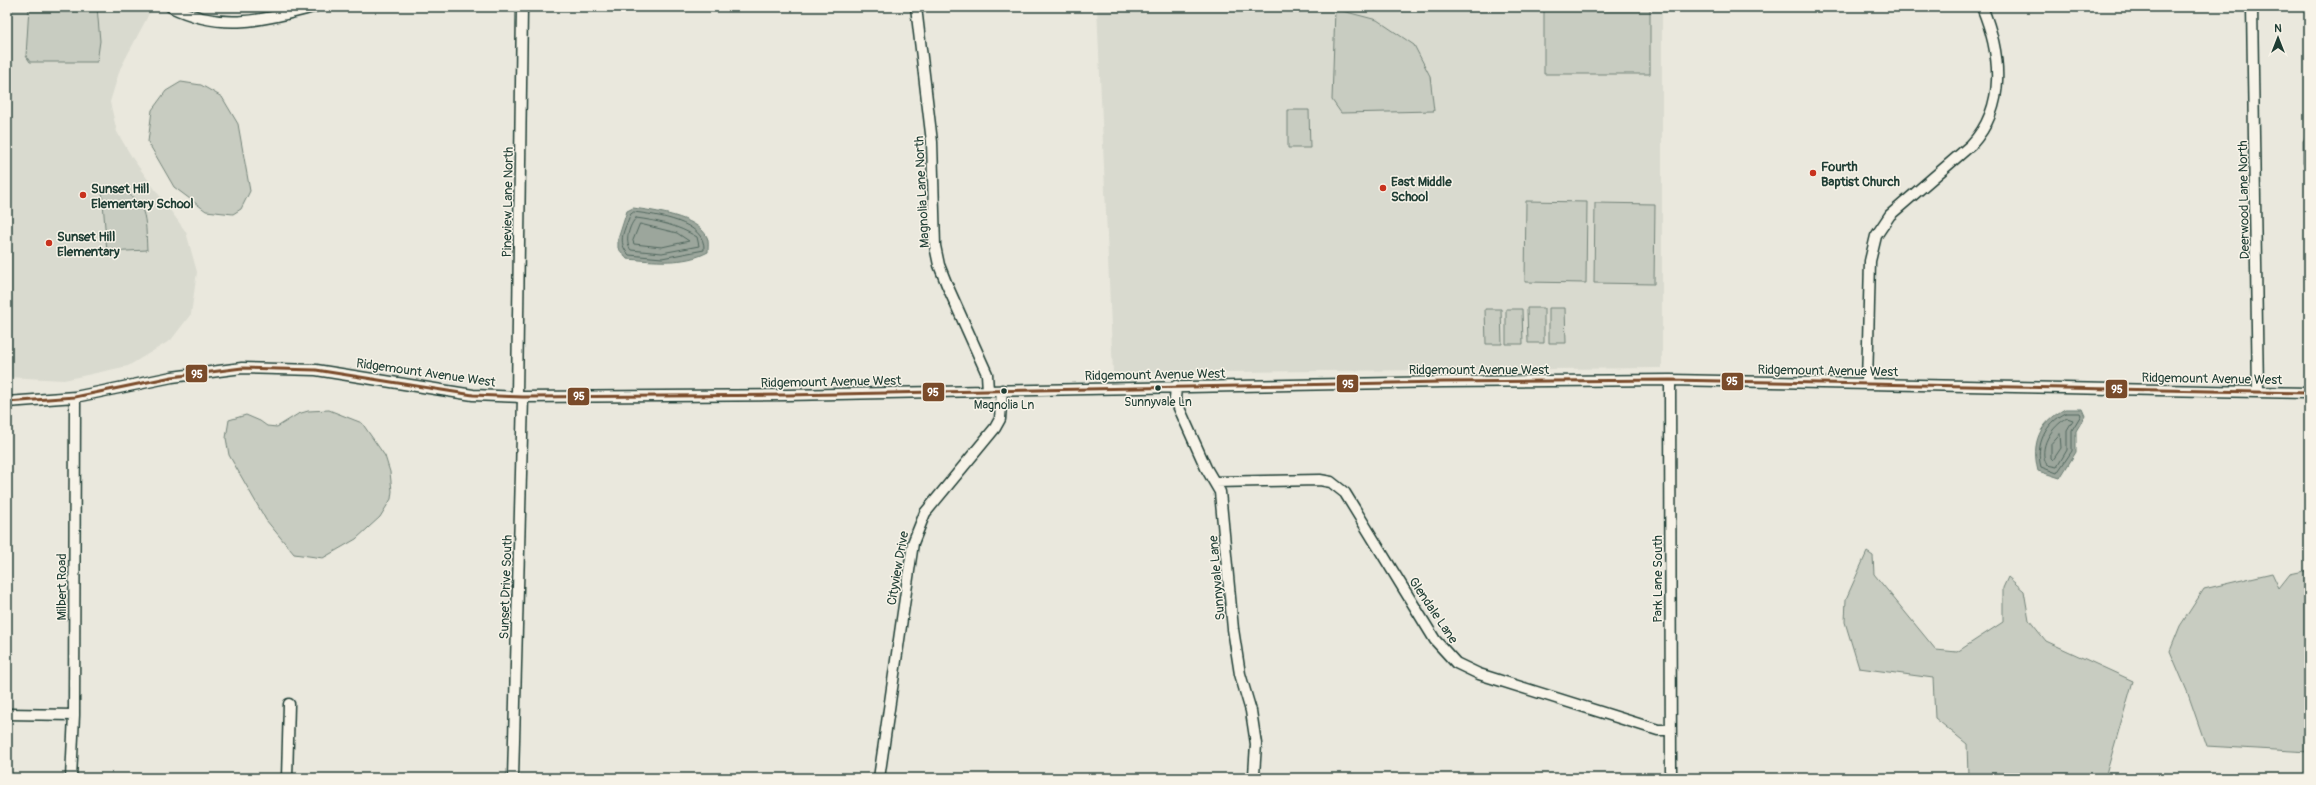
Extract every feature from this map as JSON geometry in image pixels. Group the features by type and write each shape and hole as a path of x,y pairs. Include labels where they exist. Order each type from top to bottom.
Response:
{"street":[{"path":"171,7 197,18 237,23 256,21 314,7"},
{"name":"Pineview Lane North","path":"520,397 522,7"},
{"name":"Magnolia Lane North","path":"916,7 932,142 935,246 939,265 947,285 987,374 988,391"},
{"path":"1867,384 1870,260 1876,236 1890,215 1971,145 1982,132 1990,118 1997,98 1995,52 1990,26 1982,7"},
{"name":"Deerwood Lane North","path":"2252,7 2258,392"},
{"name":"Ridgemount Avenue West","path":"7,402 75,397 206,371 271,368 316,370 473,395 520,397 988,391 1176,386 1670,380 2309,393"},
{"name":"Park Lane South","path":"1670,380 1671,778"},
{"name":"Sunnyvale Lane","path":"1176,386 1175,399 1206,468 1215,482 1222,506 1233,629 1240,674 1251,711 1256,744 1254,775"},
{"name":"Cityview Drive","path":"879,778 913,543 926,513 995,428 1000,419 1002,390"},
{"name":"Milbert Road","path":"71,778 74,714 75,397"},
{"name":"Sunset Drive South","path":"513,778 520,397"},
{"name":"Glendale Lane","path":"1215,482 1320,480 1330,482 1345,493 1435,640 1456,663 1479,674 1534,692 1658,730 1670,730"},
{"path":"287,778 289,704"},
{"path":"7,714 74,714"}],"shaded area":[{"name":"Sunset Hill Elementary School","path":"7,7 139,7 150,12 120,69 110,102 117,132 133,159 186,232 197,272 191,314 171,340 128,366 64,380 7,377"},
{"path":"29,7 97,7 100,41 97,62 30,62 26,56"},
{"name":"East Middle School","path":"1097,7 1662,7 1662,368 1113,373"},
{"path":"1544,7 1650,7 1650,74 1544,74"},
{"path":"1335,9 1377,20 1414,45 1430,76 1434,111 1341,113 1332,100"},
{"path":"181,82 201,85 222,97 238,124 250,191 241,209 233,214 206,211 174,187 148,142 152,110 166,91"},
{"path":"1288,110 1309,110 1310,148 1288,148"},
{"path":"116,186 127,193 140,205 145,220 147,250 107,252 102,190"},
{"path":"1526,201 1587,202 1586,283 1525,282"},
{"path":"1595,203 1655,204 1654,284 1594,283"},
{"path":"1527,308 1544,308 1544,343 1528,343"},
{"path":"1549,308 1565,308 1566,343 1549,343"},
{"path":"1485,309 1501,309 1502,344 1486,344"},
{"path":"1506,309 1522,309 1523,344 1506,344"},
{"path":"329,410 362,423 385,456 390,472 392,491 391,499 380,517 356,539 323,558 294,554 266,520 229,455 226,438 229,420 246,415 267,426 277,427 298,414 308,411"},
{"path":"1867,552 1873,556 1874,574 1936,650 1957,652 2003,622 2003,588 2008,577 2024,591 2029,620 2046,641 2133,681 2105,778 1968,776 1967,744 1935,718 1933,678 1859,668 1845,622 1846,599"},
{"path":"2309,570 2309,752 2206,746 2187,691 2170,651 2180,626 2204,589 2272,573 2279,588 2290,574"}],"water":[{"path":"2307,135 2309,136 2309,179 2303,163 2303,141"},
{"path":"633,208 663,213 685,219 694,224 702,230 707,237 708,252 689,259 668,261 627,259 618,248 618,239 627,211"},
{"path":"2065,409 2082,409 2085,416 2076,431 2076,452 2060,478 2038,471 2036,451 2039,435 2043,427"}],"transit line":[{"name":"95","path":"7,402 75,397 172,377 242,368 316,370 473,395 523,397 787,395 1443,382 1670,380 2309,393"}],"place":[{"name":"Fourth Baptist Church","path":"1813,173"},
{"name":"East Middle School","path":"1383,188"},
{"name":"Sunset Hill Elementary School","path":"83,195"},
{"name":"Sunset Hill Elementary","path":"49,243"},
{"name":"Sunnyvale Ln","path":"1158,388"},
{"name":"Magnolia Ln","path":"1004,391"}]}
